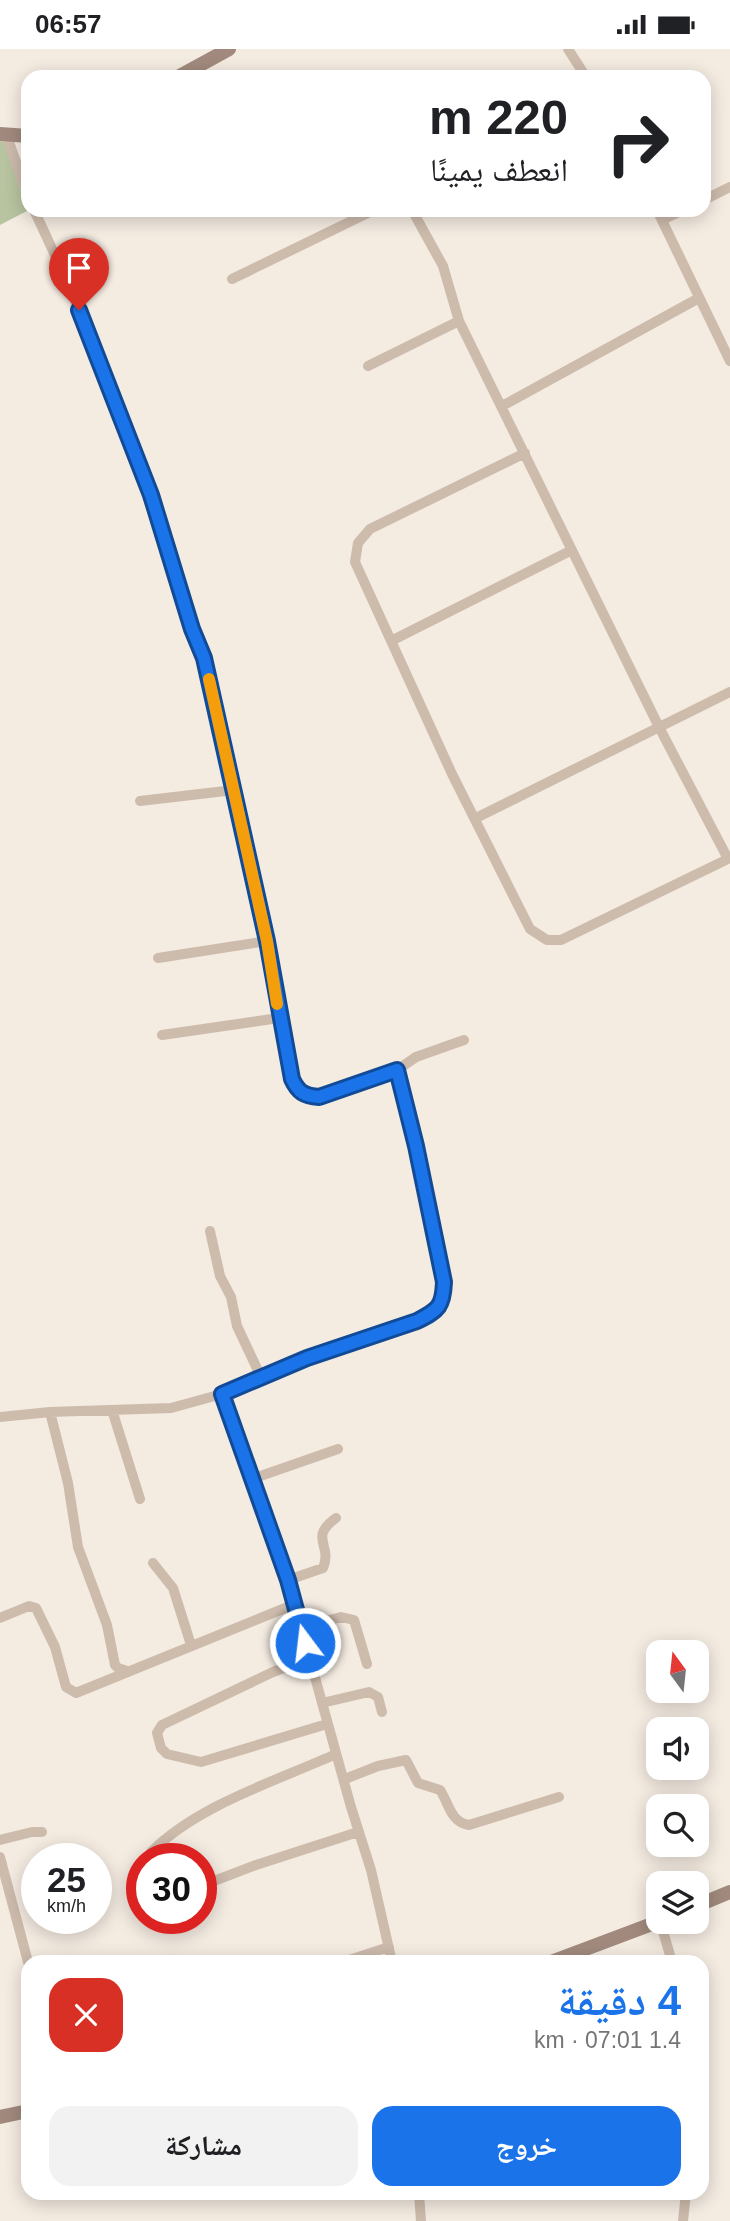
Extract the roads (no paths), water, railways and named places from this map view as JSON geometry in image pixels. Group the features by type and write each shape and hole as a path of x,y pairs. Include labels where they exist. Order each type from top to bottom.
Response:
{"street":[{"path":"191,70 229,49"},
{"path":"568,49 582,70"},
{"path":"4,135 21,179"},
{"path":"711,196 730,187"},
{"path":"37,217 90,333 151,495 192,629 204,658 267,941 292,1079 297,1091 306,1096 319,1097 397,1070 416,1057 464,1040"},
{"path":"232,279 360,217"},
{"path":"416,217 443,266 459,321 526,453 659,727 729,859 561,940 547,940 530,929 446,761 355,562 355,552 363,535 370,529 526,453"},
{"path":"661,217 728,354"},
{"path":"502,406 699,297"},
{"path":"368,366 459,321"},
{"path":"391,641 572,550"},
{"path":"476,818 730,692"},
{"path":"140,801 234,790"},
{"path":"158,958 267,941"},
{"path":"162,1035 279,1018"},
{"path":"0,1417 50,1412 171,1408 222,1394 307,1358 434,1313 443,1299 444,1282 397,1070"},
{"path":"210,1231 220,1276 231,1297 237,1326 261,1377"},
{"path":"222,1394 288,1580 327,1724 371,1870 391,1955"},
{"path":"112,1410 141,1499"},
{"path":"50,1412 68,1483 78,1546 107,1625 115,1665 128,1671"},
{"path":"252,1479 338,1449"},
{"path":"288,1580 323,1568 326,1562 322,1533 325,1526 336,1518"},
{"path":"153,1563 173,1587 191,1645"},
{"path":"0,1618 29,1606 36,1608 55,1647 66,1687 73,1692 295,1604"},
{"path":"301,1628 341,1618 354,1620 367,1664"},
{"path":"309,1658 273,1672 162,1725 157,1734 161,1748 167,1754 209,1761 327,1724"},
{"path":"322,1703 369,1692 378,1697 383,1712"},
{"path":"160,1843 168,1834 236,1798 336,1754"},
{"path":"345,1779 378,1766 406,1760 418,1783 440,1790 454,1817 469,1825 559,1797"},
{"path":"0,1840 42,1832"},
{"path":"217,1880 358,1832"},
{"path":"0,1857 26,1955"},
{"path":"709,1901 730,1892"},
{"path":"570,1955 646,1926"},
{"path":"663,1934 669,1955"},
{"path":"364,1955 389,1947"},
{"path":"0,2117 21,2112"},
{"path":"420,2200 421,2221"},
{"path":"683,2221 685,2200"}]}
